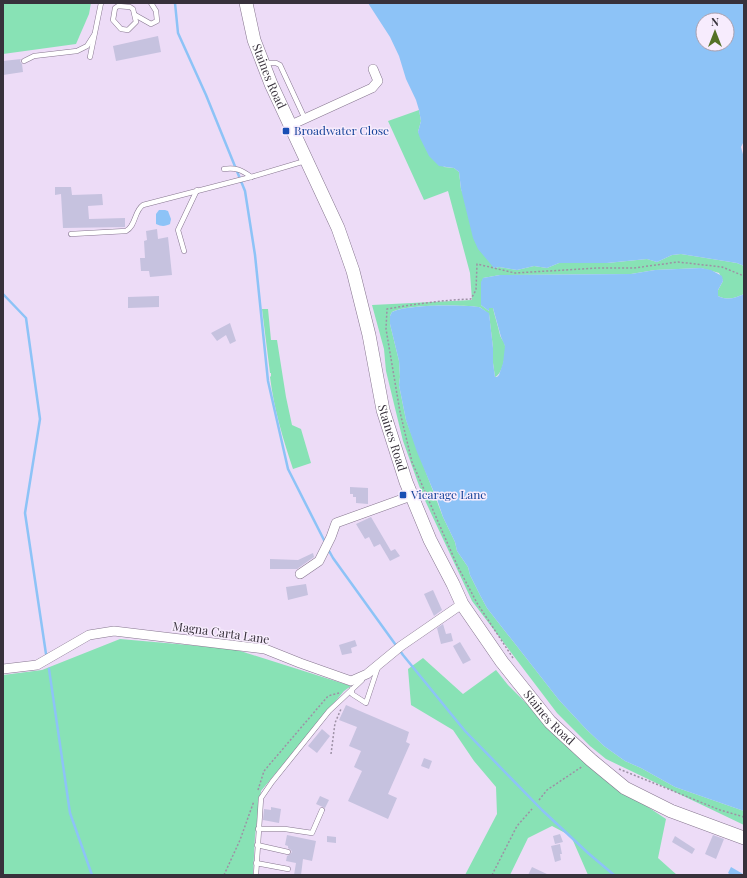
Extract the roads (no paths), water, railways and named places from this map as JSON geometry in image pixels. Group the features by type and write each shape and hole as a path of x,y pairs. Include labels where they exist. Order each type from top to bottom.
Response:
{"main road":[{"name":"Staines Road","path":"246,3 254,40 263,63 338,228 353,271 369,335 383,410 411,496 430,540 462,604 502,662 550,722 590,760 625,788 671,811 744,838"}],"street":[{"path":"291,125 372,88 378,81 373,69"},
{"path":"300,574 319,561 336,523 411,496"},
{"name":"Magna Carta Lane","path":"3,669 37,665 90,635 114,632 265,649 351,681 367,674 398,649 462,604"}],"lane":[{"path":"90,57 101,3"},
{"path":"135,15 151,24 158,21 156,11 151,3"},
{"path":"117,4 133,9 136,22 128,30 121,29 113,20 117,4"},
{"path":"24,61 34,56 77,51 87,46 94,35"},
{"path":"263,63 276,63 280,65 305,119"},
{"path":"71,234 126,231 132,226 141,206 307,160"},
{"path":"224,169 238,169 251,176"},
{"path":"184,251 178,230 197,190"},
{"path":"352,689 352,694 366,703 379,665"},
{"path":"256,875 258,829 262,798 272,782 329,711 367,674"},
{"path":"258,829 312,833 322,810"},
{"path":"257,845 288,852"},
{"path":"256,863 288,869"}],"water":[{"path":"368,3 744,3 744,141 741,147 744,158 744,266 737,263 681,254 672,255 657,262 647,259 607,263 559,263 547,268 534,266 517,270 499,267 494,268 478,249 473,238 461,189 459,172 454,168 439,166 429,156 420,138 418,132 421,121 419,110 406,79 399,56 390,37"},
{"path":"159,210 168,211 171,219 170,224 160,226 156,224 156,214"},
{"path":"701,268 711,270 722,276 723,281 718,290 718,296 728,299 744,294 744,811 675,787 625,761 604,746 559,700 487,608 470,575 468,567 457,551 455,542 443,517 406,420 399,385 399,361 390,324 390,316 392,312 400,309 422,306 479,307 489,313 493,363 495,377 497,377 503,363 505,346 493,308 489,308 489,311 481,305 481,282 483,278 500,275 631,274 655,270"},
{"path":"731,867 743,875 731,875 728,873"}],"waterway":[{"path":"175,3 178,33 206,95 245,191 255,255 268,381 288,469 325,542"},
{"path":"3,294 26,318 40,419 25,513 46,654"},
{"path":"328,549 403,655 465,731 542,810 614,875"},
{"path":"49,669 70,813 92,875"}],"place":[{"name":"Broadwater Close","path":"286,131"},
{"name":"Vicarage Lane","path":"403,495"}]}
